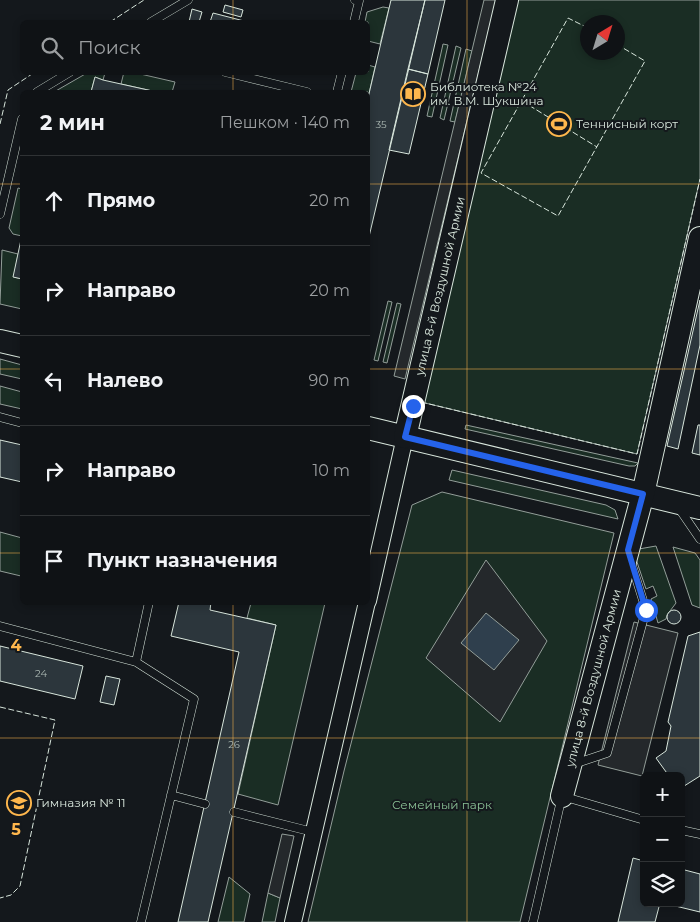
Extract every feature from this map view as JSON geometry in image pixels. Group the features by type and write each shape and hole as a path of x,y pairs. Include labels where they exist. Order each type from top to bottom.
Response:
{"street":[{"name":"улица 8-й Воздушной Армии","path":"370,589 507,0"},
{"name":"улица 8-й Воздушной Армии","path":"562,796 643,494 700,238"},
{"path":"0,341 20,346"},
{"path":"370,428 700,508"},
{"name":"улица 8-й Воздушной Армии","path":"293,922 366,605"}],"lane":[{"path":"154,20 188,0"},
{"path":"354,20 359,1 355,0"},
{"path":"40,90 65,75"},
{"path":"238,75 299,90"},
{"path":"338,90 341,75"},
{"path":"0,214 20,128"},
{"path":"0,417 20,422"},
{"path":"674,501 700,539"},
{"path":"570,765 607,752 646,610 628,550"},
{"path":"136,662 148,605"},
{"path":"0,626 136,662 194,699 141,922"},
{"path":"171,796 205,804"},
{"path":"533,922 562,796 640,819"},
{"path":"234,812 313,832"},
{"path":"685,831 700,834"}],"green space":[{"path":"515,0 700,0 700,179 637,454 421,402"},
{"path":"383,7 389,8 380,44 370,42 370,20 365,20 367,12"},
{"path":"443,44 448,45 432,117 427,116"},
{"path":"456,46 461,48 444,120 440,118"},
{"path":"466,49 472,51 455,122 450,121"},
{"path":"370,66 375,67 370,90 352,90 355,75 370,75"},
{"path":"84,75 104,75 103,80 95,77 92,90 57,90"},
{"path":"123,75 145,75 175,82 173,90 148,90 121,84"},
{"path":"18,188 20,188 20,236 13,234 9,228"},
{"path":"2,250 18,254 14,277 20,278 20,309 0,304"},
{"path":"388,301 392,302 378,361 374,360"},
{"path":"397,303 401,304 387,363 383,362"},
{"path":"0,359 20,364 20,379 0,374"},
{"path":"0,386 20,391 20,409 0,404"},
{"path":"466,425 638,463 635,466 629,466 465,429"},
{"path":"452,470 606,505 615,510 618,519 449,480"},
{"name":"Семейный парк","path":"442,492 614,533 520,922 308,922 344,771 412,505"},
{"path":"0,532 20,537 20,576 0,571"},
{"path":"656,546 676,603 666,619 658,623 651,599 657,596 653,586 646,589 633,550"},
{"path":"673,547 695,553 700,560 700,608 692,605"},
{"path":"250,605 325,605 278,805 238,794 276,625 247,618"},
{"path":"229,877 250,894 244,922 218,922"},
{"path":"268,893 280,898 275,922 262,922"}],"shaded area":[{"path":"484,0 496,0 405,379 394,376"},
{"path":"486,560 547,641 500,722 426,658"},
{"path":"634,622 678,633 643,772 640,772 640,776 598,765"},
{"path":"282,834 294,836 280,898 268,893"}],"water":[{"path":"486,613 519,640 494,670 461,643"}],"building":[{"path":"391,0 425,0 370,233 370,90"},
{"path":"425,0 445,0 428,74 408,69"},
{"path":"225,5 243,10 241,17 223,12"},
{"path":"192,9 202,12 200,20 189,20"},
{"path":"213,13 240,20 211,20"},
{"name":"Библиотека №24 им. В.М. Шукшина","path":"408,69 428,74 409,154 389,150"},
{"path":"95,77 148,90 92,90"},
{"path":"20,244 20,279 13,277"},
{"path":"700,300 700,345 678,449 667,446"},
{"path":"698,425 700,425 700,455 692,453"},
{"path":"0,440 20,445 20,482 0,477"},
{"path":"178,605 211,605 210,610 276,625 208,922 178,922 239,652 171,636"},
{"path":"671,610 677,610 681,617 677,624 671,624 667,620 667,614"},
{"path":"700,632 700,776 685,785 685,772 666,772 656,758 666,751 671,726 668,722 688,636"},
{"path":"0,646 83,666 75,699 0,681"},
{"path":"106,676 120,679 114,705 100,702"},
{"path":"633,858 640,860 640,907 659,907 655,922 618,922"},
{"path":"685,870 700,874 700,912 679,907 685,907"}],"fence":[{"path":"113,20 144,0"},
{"path":"580,24 568,18 481,173 558,216 645,61 625,49"},
{"path":"0,124 8,90 30,75"},
{"path":"522,101 597,147"},
{"path":"421,402 637,454 700,179"},
{"path":"0,707 55,720 20,886 11,895 0,898"}],"place":[{"name":"Библиотека №24 им. В.М. Шукшина","path":"413,94"},
{"name":"Теннисный корт","path":"559,124"},
{"name":"Гимназия № 11","path":"19,803"}],"route":[{"path":"413,406 405,437 643,494 631,533 628,550 646,610"}]}
